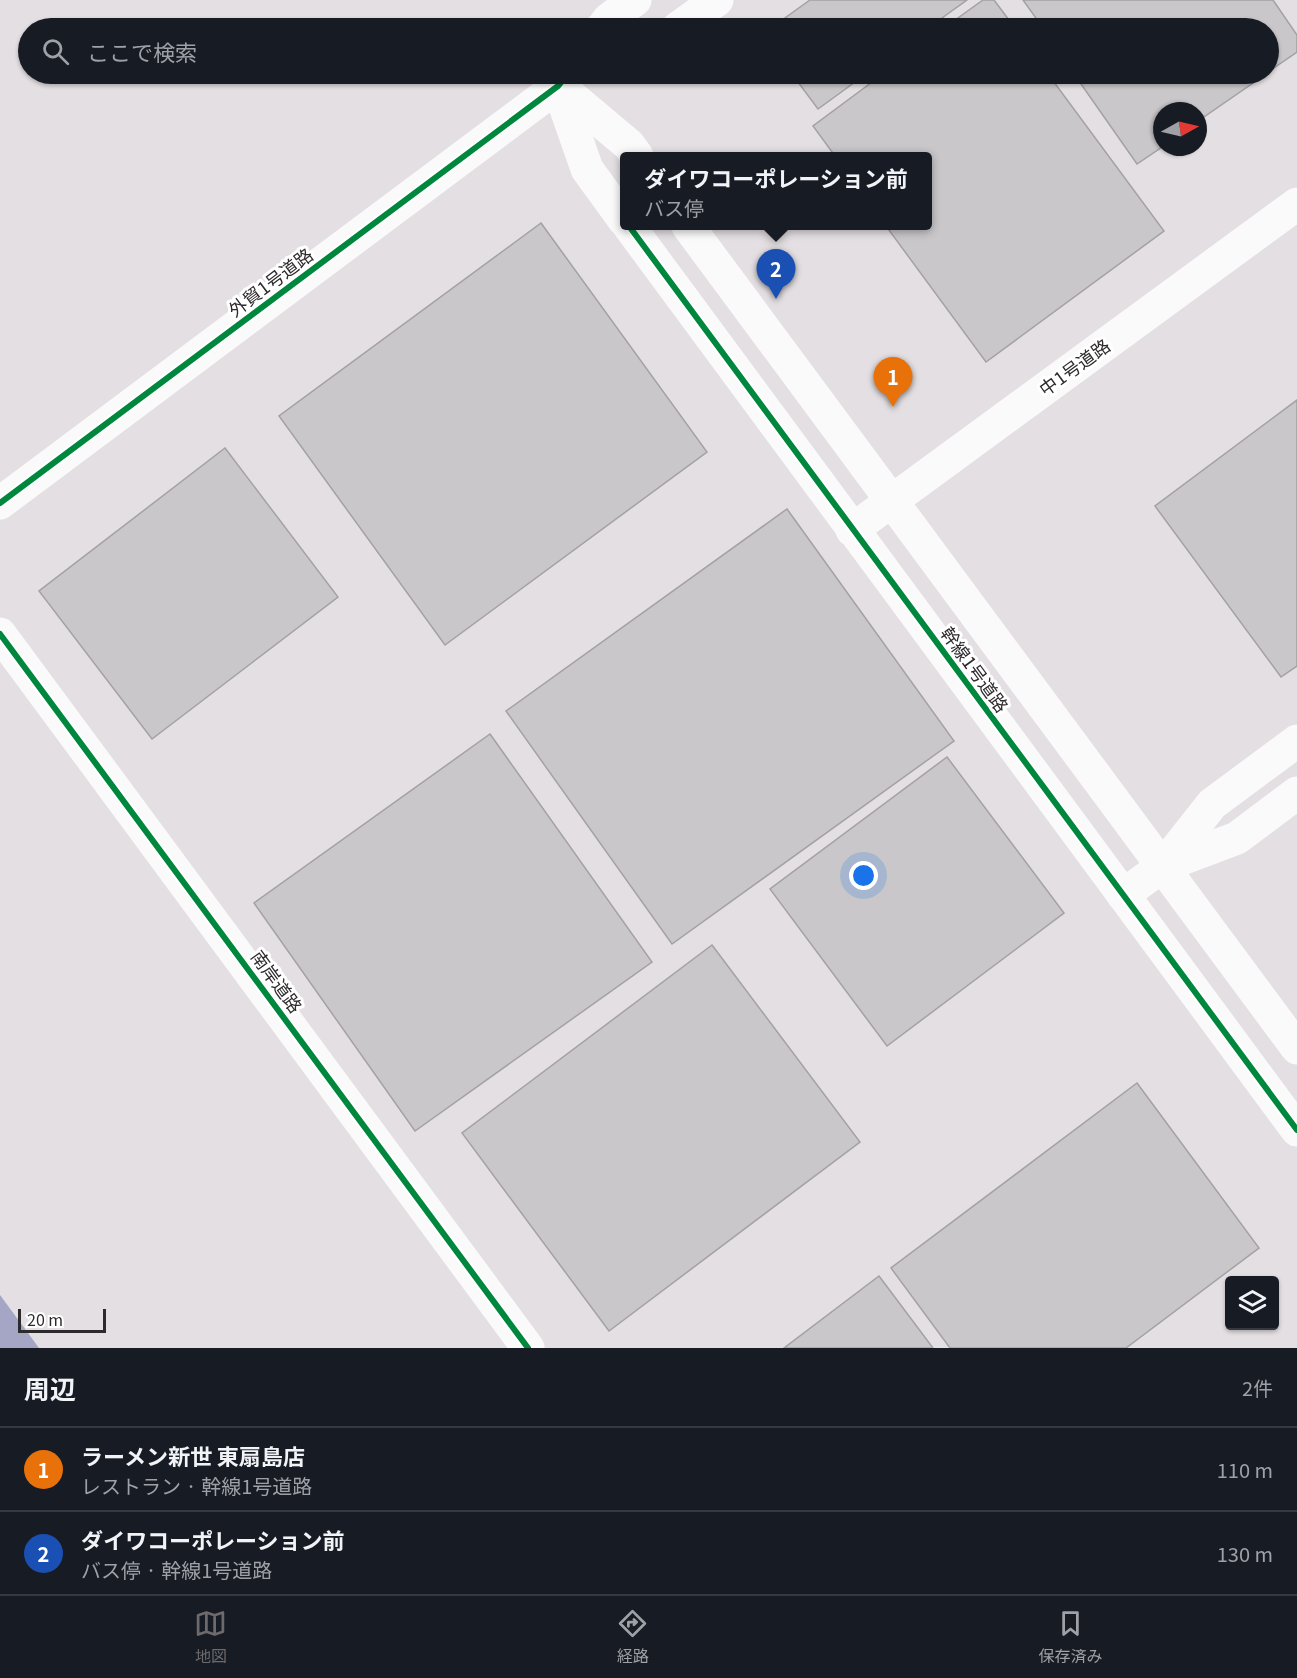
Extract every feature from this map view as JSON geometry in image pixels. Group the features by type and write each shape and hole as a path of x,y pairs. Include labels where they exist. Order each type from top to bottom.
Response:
{"street":[{"path":"610,18 634,0"},
{"path":"692,18 717,0"},
{"name":"外貿1号道路","path":"0,504 558,84"},
{"path":"564,84 587,169 620,214"},
{"path":"567,84 634,152"},
{"name":"中1号道路","path":"852,530 1297,204"},
{"name":"幹線1号道路","path":"632,230 1297,1130"},
{"name":"幹線1号道路","path":"692,230 1297,1048"},
{"name":"南岸道路","path":"0,634 528,1348"},
{"path":"1163,866 1212,804 1297,741"},
{"path":"1123,895 1163,866 1237,838 1297,793"}],"water":[{"path":"0,1295 39,1348 0,1348"}],"building":[{"path":"810,0 967,0 942,18 785,18"},
{"path":"983,0 994,0 1008,18 958,18"},
{"path":"1023,0 1273,0 1297,35 1297,52 1279,64 1279,18 1036,18"},
{"path":"799,84 852,84 818,109"},
{"path":"870,84 1055,84 1164,231 986,362 889,230 932,230 932,152 832,152 813,126"},
{"path":"1081,84 1252,84 1207,115 1207,102 1153,102 1153,153 1137,164"},
{"path":"541,223 707,452 445,645 279,416"},
{"path":"1297,400 1297,666 1281,677 1155,506"},
{"path":"225,448 338,597 152,739 39,591"},
{"path":"787,509 954,741 672,944 506,711"},
{"path":"490,734 652,962 415,1131 254,903"},
{"path":"947,757 1064,913 887,1046 770,889"},
{"path":"712,945 860,1142 609,1331 462,1133"},
{"path":"1137,1083 1259,1248 1126,1348 950,1348 891,1268"},
{"path":"879,1276 933,1348 784,1348"}],"cycle path":[{"path":"0,503 560,84"},
{"path":"632,230 1297,1130"},
{"path":"0,634 528,1348"}],"place":[{"name":"ダイワコーポレーション前","path":"776,299"},
{"name":"ラーメン新世 東扇島店","path":"893,407"}]}
